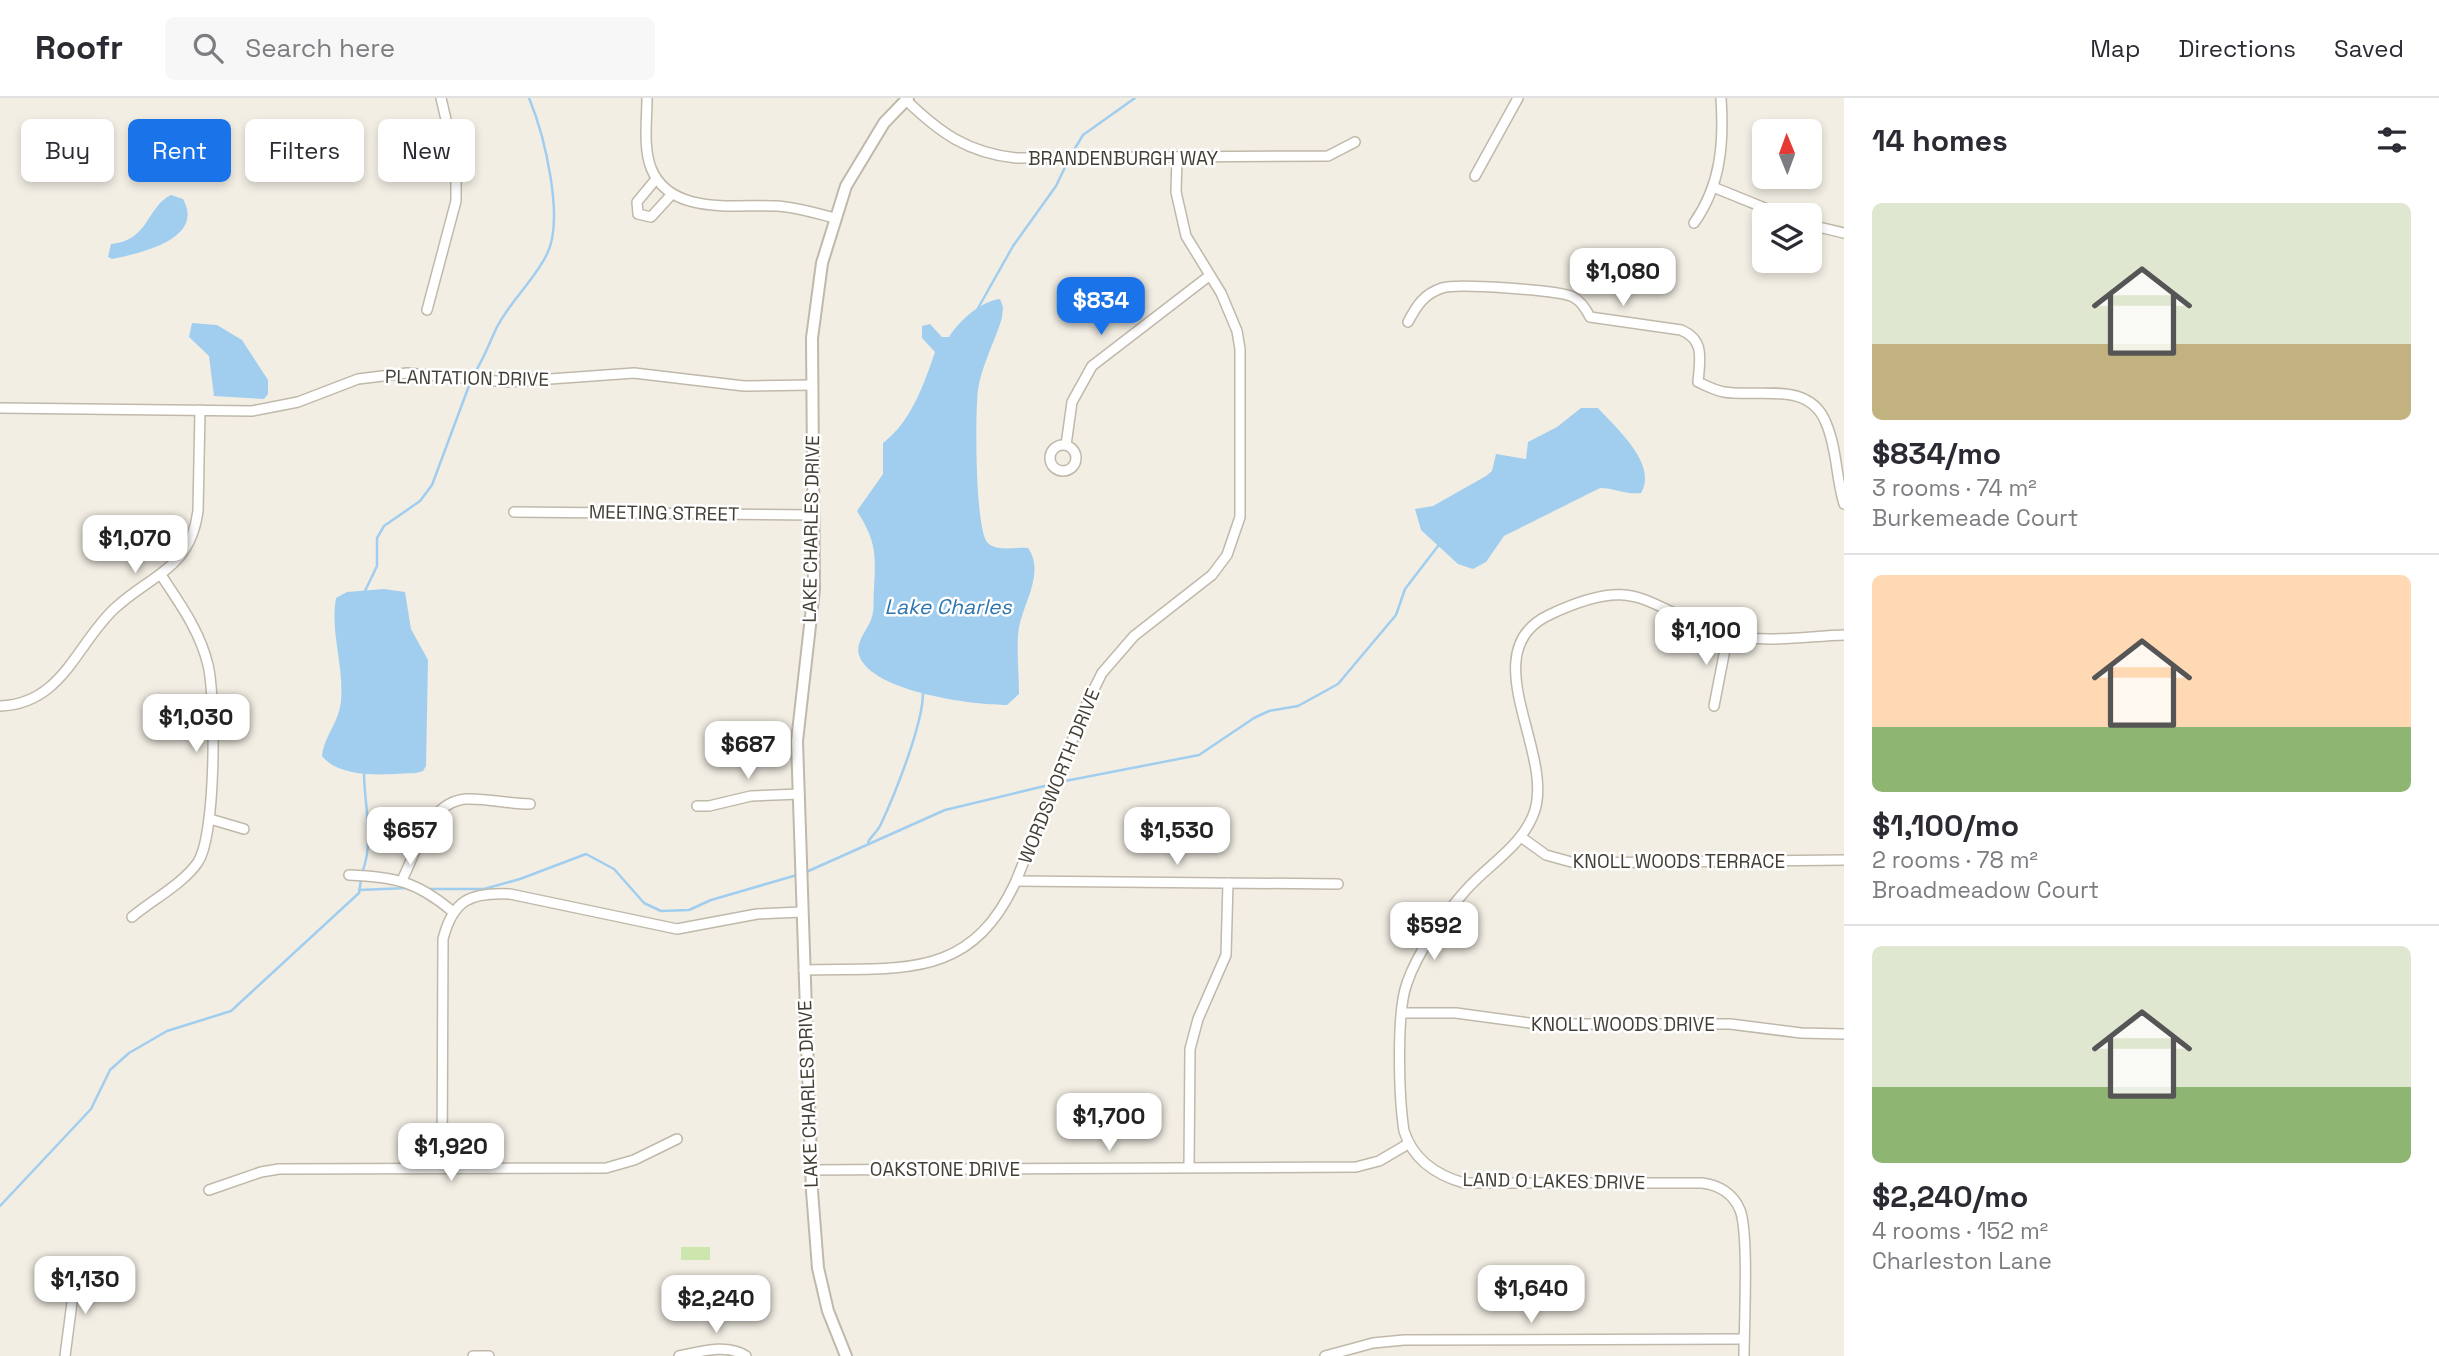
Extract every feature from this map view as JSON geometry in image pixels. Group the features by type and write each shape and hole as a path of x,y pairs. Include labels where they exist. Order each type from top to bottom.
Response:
{"street":[{"path":"427,310 456,201 454,148 441,98"},
{"path":"647,98 648,151 656,179 672,194 694,203 780,206 835,218"},
{"path":"1475,176 1518,98"},
{"path":"1694,223 1713,187 1721,158 1721,98"},
{"name":"BRANDENBURGH WAY","path":"907,99 948,137 990,155 1016,158 1328,156 1355,142"},
{"name":"LAKE CHARLES DRIVE","path":"842,1354 818,1268 811,1170 797,741 814,590 812,385 815,300 835,218 862,154 884,123 907,99"},
{"name":"WORDSWORTH DRIVE","path":"804,970 908,967 945,958 970,944 989,927 1004,907 1016,881 1088,701 1102,673 1135,636 1212,575 1227,555 1237,533 1242,502 1240,349 1230,311 1192,250 1181,222 1176,192 1177,157"},
{"path":"656,179 637,202 638,214 651,217 672,194"},
{"path":"1713,187 1752,203"},
{"path":"1822,228 1844,233"},
{"path":"1066,445 1072,402 1092,366 1209,276"},
{"path":"1408,322 1419,301 1440,289 1455,285 1558,292 1582,304 1590,317 1681,330 1692,335 1699,344 1698,382 1726,392 1785,393 1809,401 1826,421 1844,504"},
{"name":"PLANTATION DRIVE","path":"0,408 275,408 358,379 407,373 507,382 634,373 744,386 812,385"},
{"path":"0,706 25,702 50,689 68,672 112,610 161,575 183,555 196,527 200,410"},
{"name":"MEETING STREET","path":"514,512 814,515"},
{"path":"132,917 198,862 210,819 211,687 208,665 192,621 161,575"},
{"path":"1408,1144 1402,1116 1402,1013 1406,984 1415,964 1455,903 1521,836 1534,812 1538,786 1534,752 1514,667 1520,644 1532,627 1547,616 1589,599 1620,594 1648,599 1728,634 1761,638 1844,635"},
{"path":"1714,706 1728,634"},
{"path":"697,806 709,806 751,796 799,794"},
{"path":"402,880 432,820 448,803 467,799 530,804"},
{"path":"210,819 244,829"},
{"name":"KNOLL WOODS TERRACE","path":"1521,836 1546,855 1575,863 1844,860"},
{"path":"349,875 402,880 414,884 452,911"},
{"path":"1016,881 1338,884"},
{"path":"1189,1167 1190,1049 1198,1019 1226,955 1228,883"},
{"path":"442,1168 441,974 443,939 452,911 475,897 492,893 534,898 677,929 757,914 802,912"},
{"name":"KNOLL WOODS DRIVE","path":"1402,1013 1456,1013 1537,1024 1730,1024 1801,1034 1844,1034"},
{"path":"209,1190 261,1172 279,1169 606,1168 634,1160 677,1139"},
{"name":"OAKSTONE DRIVE","path":"811,1170 1356,1167 1379,1161 1408,1144"},
{"name":"LAND O LAKES DRIVE","path":"1408,1144 1433,1170 1464,1183 1702,1183 1722,1189 1735,1201 1742,1219 1744,1356"},
{"path":"65,1356 76,1272"},
{"path":"1325,1356 1373,1343 1408,1340 1744,1339"},
{"path":"679,1356 726,1350 746,1356"},
{"path":"473,1356 489,1356"}],"green space":[{"path":"681,1247 710,1247 710,1260 681,1260"}],"water":[{"path":"171,195 183,199 188,213 185,225 177,235 152,249 112,259 108,257 111,244 133,237 163,200"},
{"name":"Lake Charles","path":"1000,299 1003,307 1002,318 978,390 976,444 980,515 983,532 990,545 1000,548 1028,548 1034,567 1032,587 1019,627 1019,694 1007,705 948,699 902,687 867,668 858,650 872,616 875,566 871,540 857,511 883,474 883,443 909,413 931,364 935,352 922,338 922,326 930,324 942,337 949,337 971,313"},
{"path":"192,323 217,325 242,340 268,380 268,394 264,399 214,396 209,356 189,337"},
{"path":"1581,408 1598,408 1633,448 1644,470 1645,482 1641,493 1600,488 1504,536 1486,562 1473,569 1458,564 1421,530 1415,509 1433,506 1486,476 1492,471 1496,454 1526,459 1528,442 1557,427"},
{"path":"384,589 405,592 411,629 428,660 426,766 423,771 416,773 353,772 330,764 322,756 341,700 335,624 336,598 347,592"}],"waterway":[{"path":"472,377 501,319 542,264 552,238 554,219 550,176 541,132 529,98"},
{"path":"1071,155 1083,135 1135,98"},
{"path":"977,310 1013,246 1056,186 1068,161"},
{"path":"365,591 377,566 377,538 384,526 420,501 432,485 470,383"},
{"path":"1060,782 1199,755 1254,718 1269,711 1298,706 1338,684 1396,615 1405,589 1438,546"},
{"path":"868,842 880,826 900,778 918,722 923,693"},
{"path":"362,873 368,848 364,772"},
{"path":"804,873 945,810 1053,784"},
{"path":"428,889 484,889 520,879 586,854 614,869 644,903 661,911 689,910 711,900 797,875"},
{"path":"0,1206 91,1109 110,1070 129,1053 167,1031 231,1011 359,893 361,880"},
{"path":"359,890 407,888"}]}
